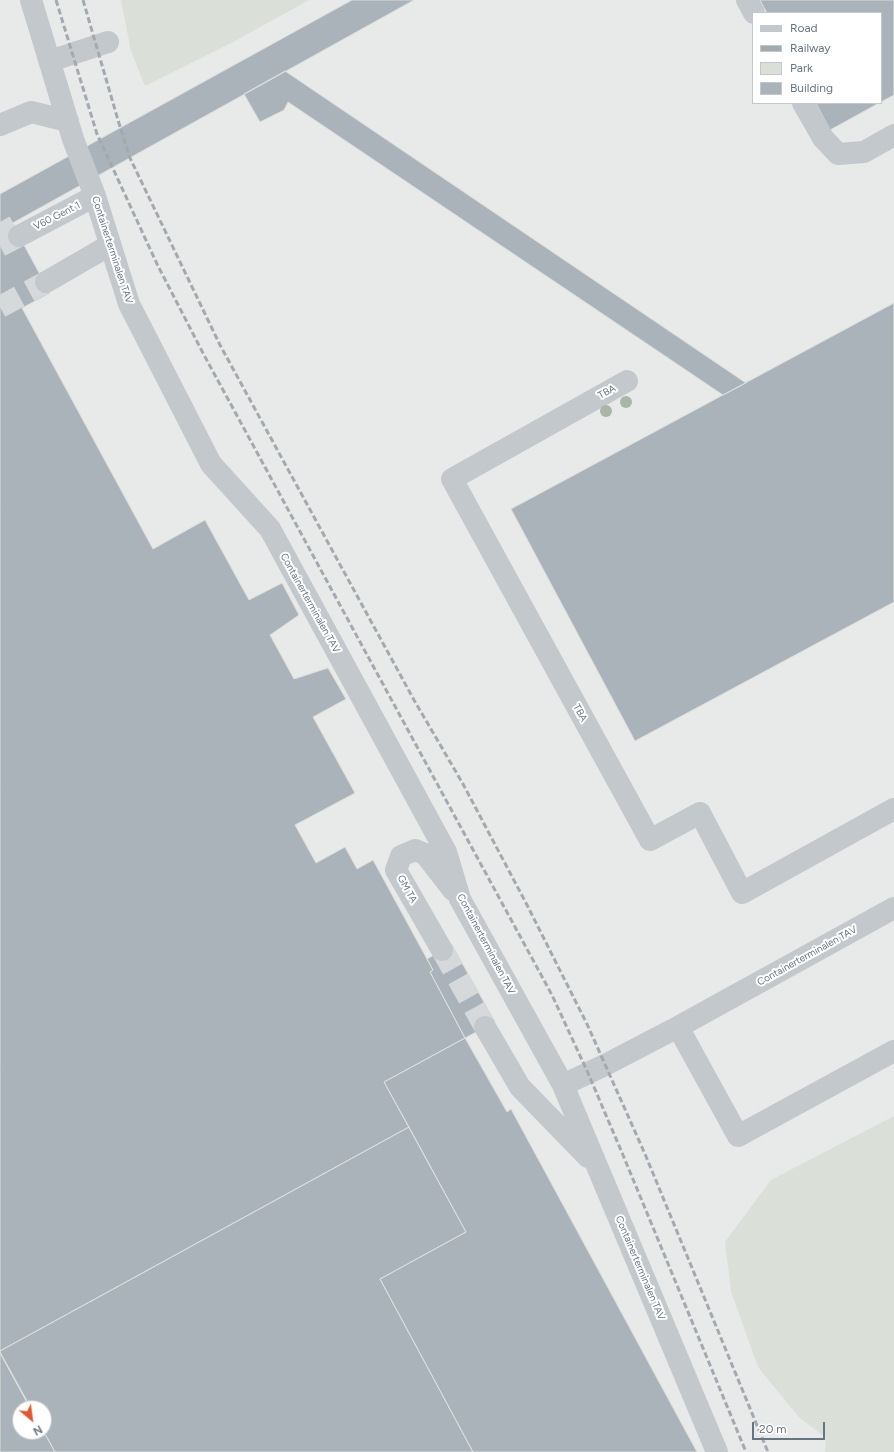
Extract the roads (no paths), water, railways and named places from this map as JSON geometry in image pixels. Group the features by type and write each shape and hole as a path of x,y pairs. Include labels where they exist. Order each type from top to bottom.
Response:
{"street":[{"name":"Containerterminalen TAV","path":"31,0 68,121 95,196 129,304 211,464 270,529 446,852 460,899 563,1085 717,1452"},
{"path":"747,0 753,12"},
{"path":"50,61 108,42"},
{"path":"805,104 823,138 838,154 864,152 894,135"},
{"path":"0,125 31,112 68,121"},
{"name":"V60 Gent 1","path":"19,236 95,196"},
{"path":"46,282 110,245"},
{"name":"TBA","path":"627,381 452,479 650,840 700,813 742,893 894,809"},
{"name":"GM TA","path":"442,950 396,870 401,856 415,850 425,854 460,899"},
{"name":"Containerterminalen TAV","path":"563,1085 678,1027 894,908"},
{"path":"485,1027 520,1087 597,1167"},
{"path":"678,1027 738,1136 894,1051"}],"tunnel":[{"path":"0,222 7,234"},
{"path":"0,246 19,236"},
{"path":"0,307 46,282"},
{"path":"442,950 485,1027"}],"railway":[{"path":"56,0 97,134 157,264 204,355 552,995 588,1073 623,1155 746,1452"},
{"path":"83,0 130,158 220,345 414,700 463,784 526,903 587,1024 645,1154 768,1452"}]}
